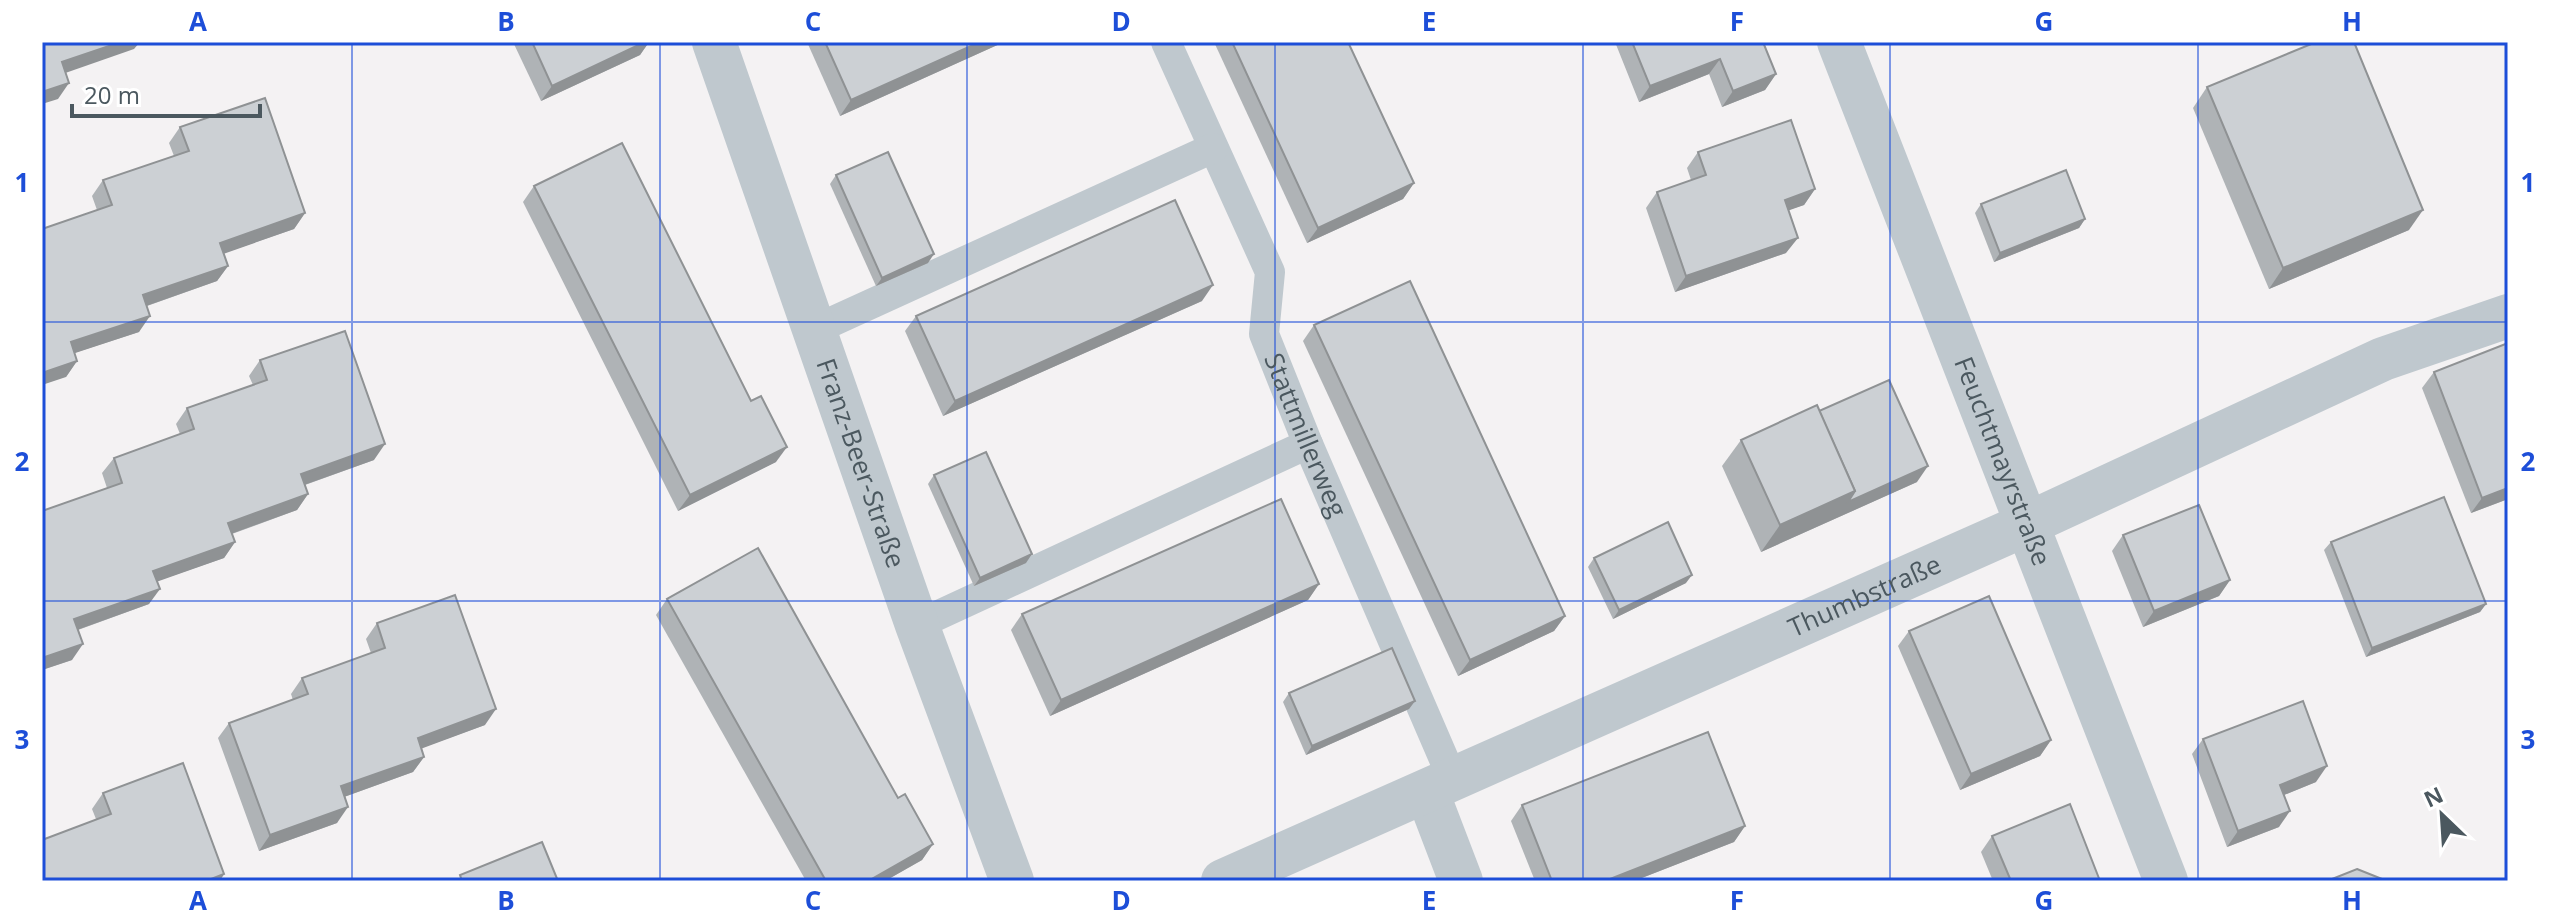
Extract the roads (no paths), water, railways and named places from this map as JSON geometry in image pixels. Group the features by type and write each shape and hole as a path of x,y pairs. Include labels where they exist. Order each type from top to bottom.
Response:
{"street":[{"name":"Franz-Beer-Straße","path":"714,42 917,625 1012,881"},
{"name":"Feuchtmayrstraße","path":"1839,42 2166,881"},
{"name":"Thumbstraße","path":"1223,881 2025,525 2383,359 2508,316"},
{"path":"1440,786 1461,881"}],"lane":[{"name":"Stattmillerweg","path":"1166,42 1270,272 1264,334 1440,786"},
{"path":"816,329 1213,148"},
{"path":"917,625 1308,444"}]}
